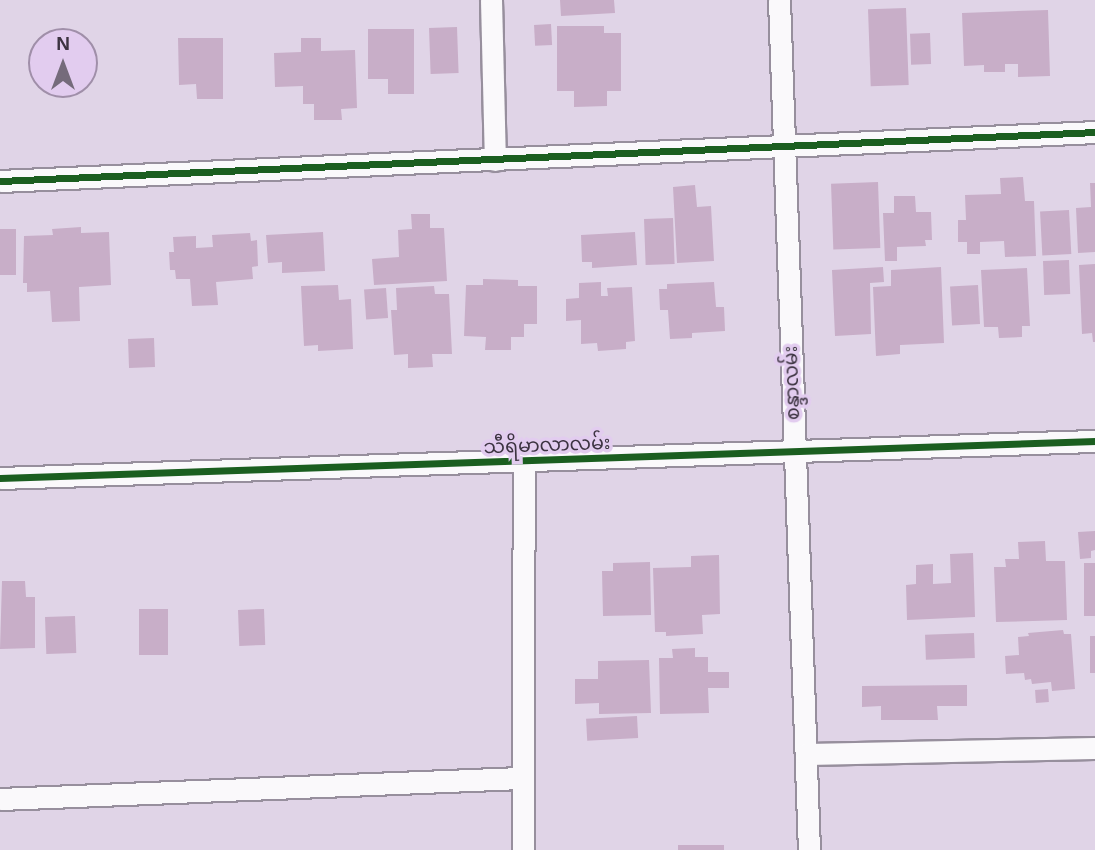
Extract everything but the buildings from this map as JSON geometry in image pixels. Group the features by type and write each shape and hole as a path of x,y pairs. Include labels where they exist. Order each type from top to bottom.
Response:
{"street":[{"path":"491,0 495,160"},
{"name":"စန္ဒာလမ်း","path":"779,0 809,850"},
{"path":"0,181 1095,132"},
{"name":"သီရိမာလာလမ်း","path":"0,478 1095,441"},
{"path":"523,461 523,850"},
{"path":"806,754 1095,748"},
{"path":"0,800 521,778"}],"cycle path":[{"path":"0,181 1095,132"},
{"path":"0,478 1095,441"}]}
